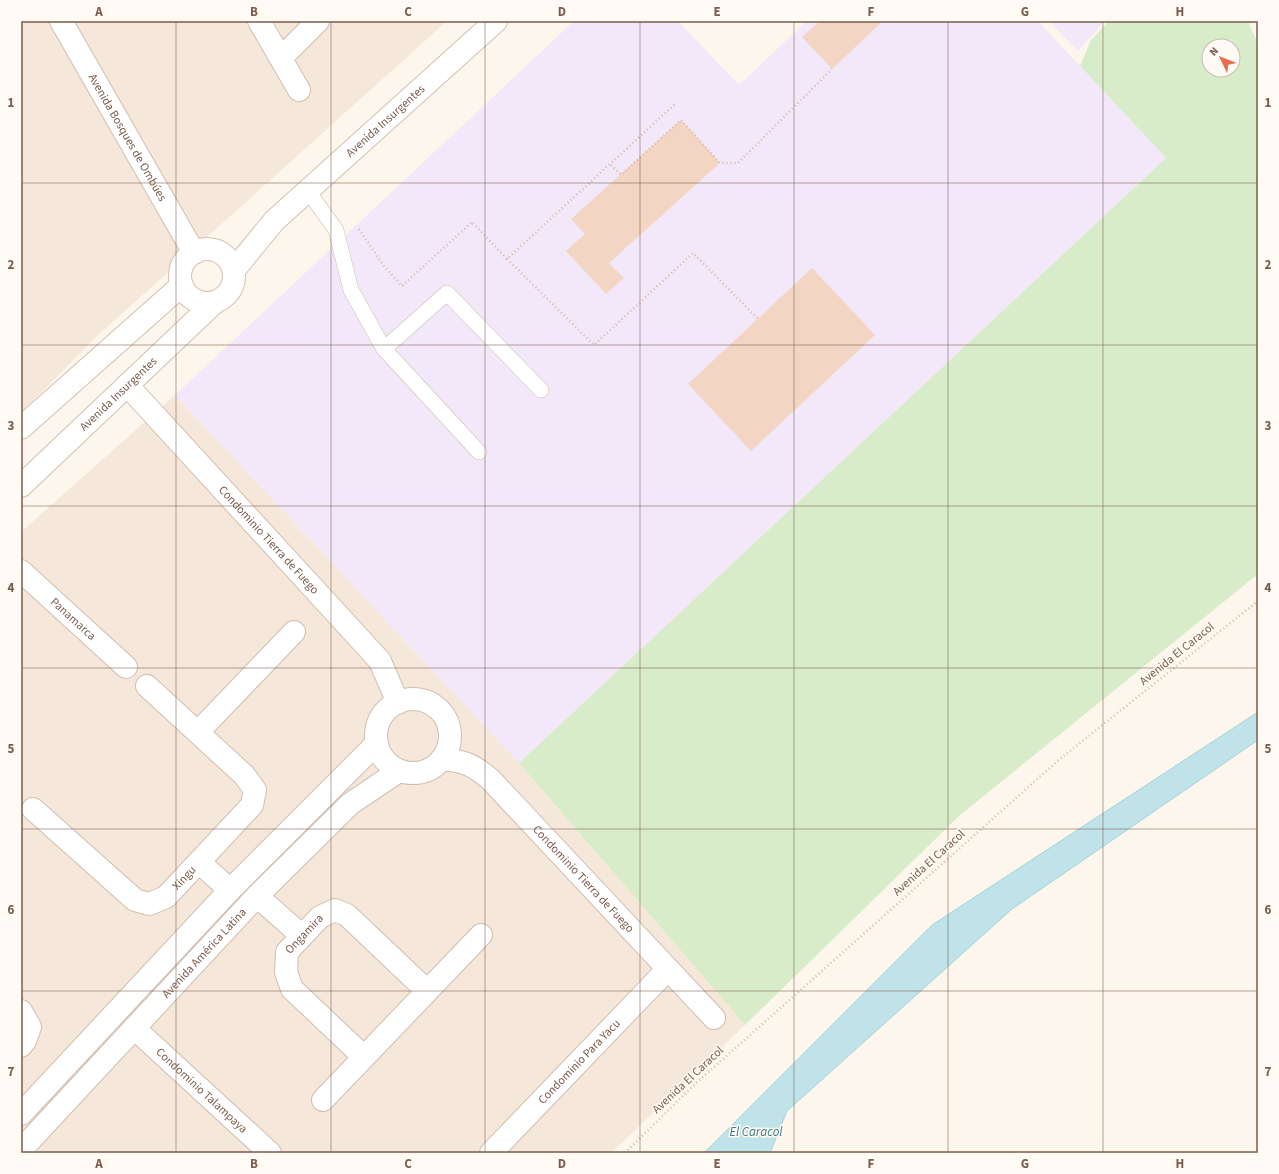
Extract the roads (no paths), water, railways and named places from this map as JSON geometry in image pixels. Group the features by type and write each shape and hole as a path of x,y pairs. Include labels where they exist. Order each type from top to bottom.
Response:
{"street":[{"name":"Avenida Bosques de Ombúes","path":"61,21 194,253"},
{"path":"259,21 299,90"},
{"path":"281,58 318,21"},
{"name":"Avenida Insurgentes","path":"234,270 274,221 496,21"},
{"name":"Avenida Insurgentes","path":"220,252 274,221"},
{"path":"207,249 220,252 228,260 234,270 234,280 231,290 224,298 215,302 201,303 189,296 182,285 181,273 185,261 194,253 207,249"},
{"path":"21,428 182,285"},
{"name":"Avenida Insurgentes","path":"21,486 215,302"},
{"name":"Condominio Tierra de Fuego","path":"127,385 376,655 391,682 398,703"},
{"name":"Panamarca","path":"21,571 126,667"},
{"path":"198,732 294,632"},
{"name":"Xingu","path":"33,809 135,900 149,904 166,897 252,805 255,790 244,775 147,686"},
{"path":"409,699 422,700 433,705 442,713 448,724 450,736 448,748 442,759 430,769 415,773 399,771 389,764 381,755 377,743 376,731 380,720 388,710 398,703 409,699"},
{"name":"Avenida América Latina","path":"21,1114 230,890 377,743"},
{"name":"Condominio Tierra de Fuego","path":"442,759 456,760 473,766 490,779 667,970 714,1018"},
{"name":"Avenida América Latina","path":"21,1150 257,896 350,804 399,771"},
{"path":"199,862 230,890"},
{"path":"257,896 302,936"},
{"name":"Ongamira","path":"364,1057 292,989 286,972 287,952 320,917 335,910 347,915 427,991"},
{"path":"323,1100 481,934"},
{"name":"Condominio Para Yacu","path":"491,1153 667,970"},
{"path":"21,1011 30,1027 26,1041 21,1046"},
{"name":"Condominio Talampaya","path":"134,1028 270,1153"}],"lane":[{"path":"308,191 336,230 351,290 384,349 479,452"},
{"path":"384,349 447,292 541,390"}],"water":[{"name":"El Caracol","path":"1258,712 1258,740 1012,909 787,1111 770,1153 704,1153 932,925"}]}
